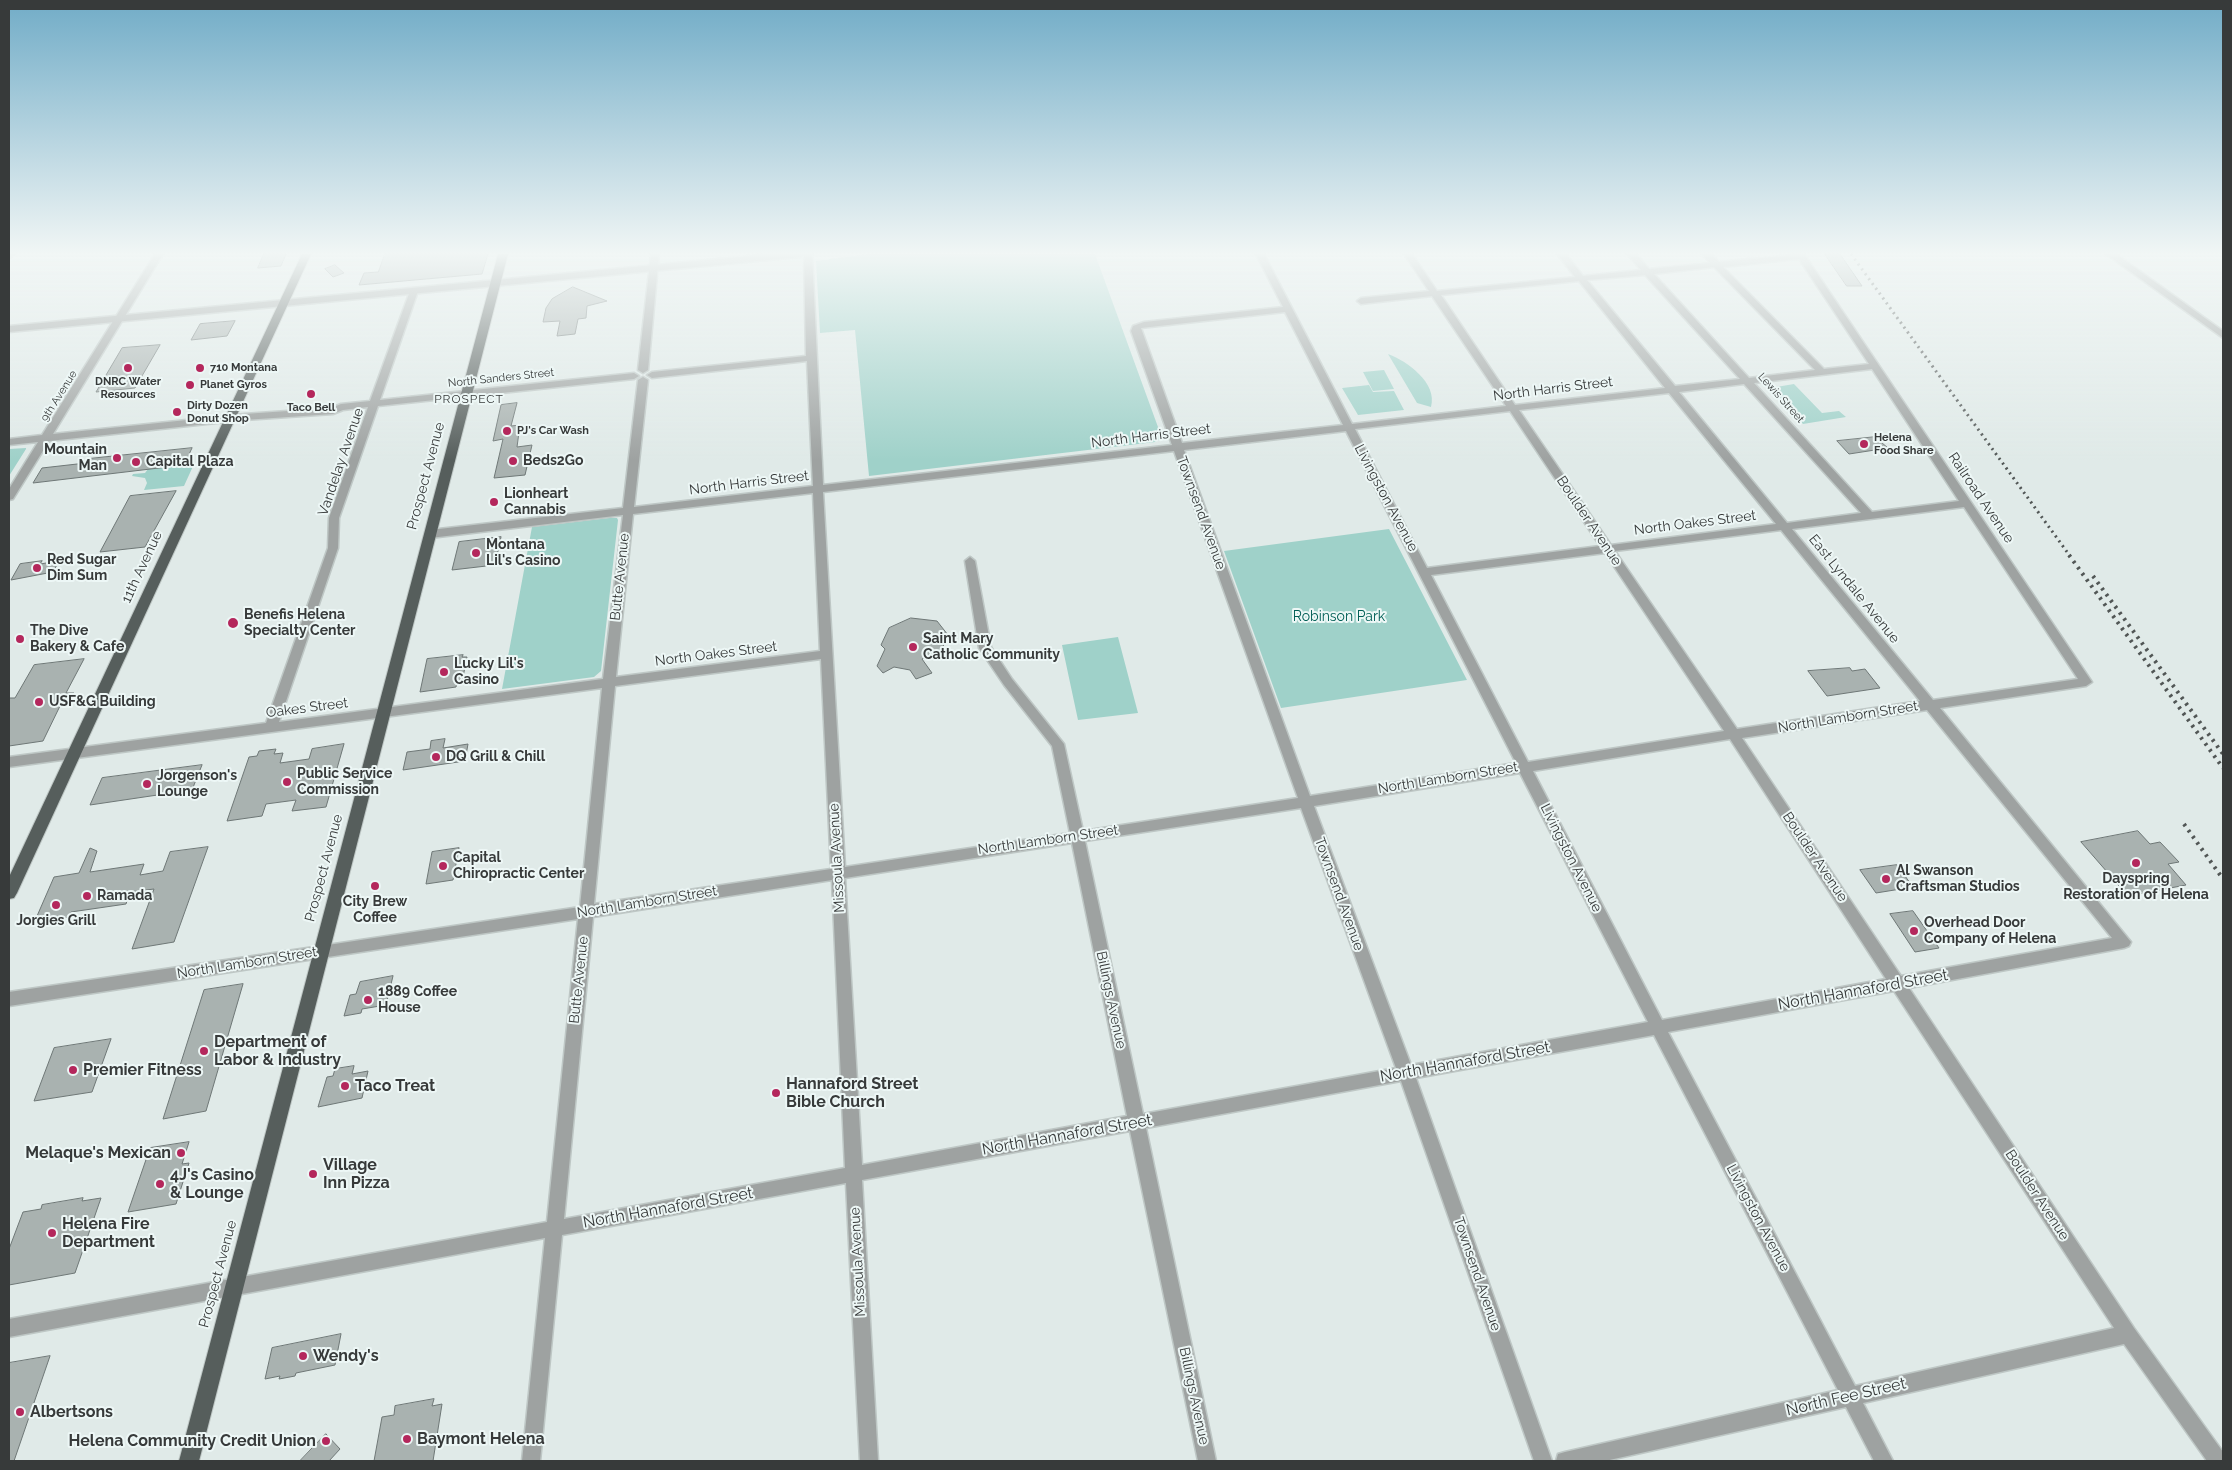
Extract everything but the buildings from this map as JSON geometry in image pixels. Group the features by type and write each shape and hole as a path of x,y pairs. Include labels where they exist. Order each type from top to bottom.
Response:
{"highway":[{"name":"11th Avenue","path":"9,893 228,419 275,323"},
{"name":"Prospect Avenue","path":"188,1461 485,323"}],"street":[{"path":"9,329 74,323"},
{"name":"9th Avenue","path":"9,497 117,323"},
{"name":"Vandelay Avenue","path":"271,727 333,548 334,518 403,323"},
{"name":"Butte Avenue","path":"531,1461 609,683 648,323"},
{"name":"Missoula Avenue","path":"810,323 837,873 869,1461"},
{"name":"Townsend Avenue","path":"1169,323 1137,326 1136,331 1305,800 1406,1073 1543,1461"},
{"name":"Livingston Avenue","path":"1296,323 1884,1461"},
{"name":"Boulder Avenue","path":"1454,323 1734,735 1899,983 2128,1334 2218,1461"},
{"name":"East Lyndale Avenue","path":"1618,323 2124,942"},
{"name":"Lewis Street","path":"1694,323 1870,516"},
{"path":"1774,323 1822,372"},
{"name":"Railroad Avenue","path":"1846,323 2086,682"},
{"path":"2207,323 2223,335"},
{"path":"2210,325 2223,324"},
{"name":"North Sanders Street","path":"9,442 265,415 270,417 333,410 341,407 811,358"},
{"name":"North Harris Street","path":"430,534 1875,366"},
{"name":"North Oakes Street","path":"1425,572 1968,503"},
{"name":"Billings Avenue","path":"970,561 985,648 1008,682 1058,744 1207,1461"},
{"name":"North Oakes Street","path":"609,683 827,654"},
{"name":"North Lamborn Street","path":"9,999 1524,766 2086,682"},
{"name":"Oakes Street","path":"9,762 609,683"},
{"name":"North Hannaford Street","path":"9,1328 2124,942"},
{"name":"North Fee Street","path":"1565,1461 2128,1334"}],"green space":[{"path":"819,323 1120,323 1162,438 1155,442 869,476 855,330 820,333"},
{"path":"1388,354 1404,362 1419,374 1430,390 1432,398 1431,407 1417,403"},
{"path":"1384,370 1394,389 1373,391 1363,372"},
{"path":"1794,384 1822,413 1839,411 1846,417 1803,424 1770,388"},
{"path":"1369,385 1373,392 1394,391 1404,410 1358,415 1342,388"},
{"path":"9,449 26,449 9,476"},
{"path":"194,464 184,486 144,490 147,483 145,478 132,476 133,474 145,473 148,469"},
{"path":"617,518 618,520 601,671 594,677 502,689 532,527"},
{"name":"Robinson Park","path":"1389,529 1467,680 1281,708 1224,551"},
{"path":"1118,637 1138,713 1078,720 1062,645"}],"railway":[{"path":"1901,323 2070,556"},
{"path":"2069,555 2223,768"},
{"path":"2093,576 2223,754"},
{"path":"2184,824 2223,879"}],"place":[{"name":"DNRC Water Resources","path":"128,368"},
{"name":"710 Montana","path":"200,368"},
{"name":"Planet Gyros","path":"190,385"},
{"name":"Taco Bell","path":"311,394"},
{"name":"Dirty Dozen Donut Shop","path":"177,412"},
{"name":"PJ's Car Wash","path":"507,431"},
{"name":"Helena Food Share","path":"1864,444"},
{"name":"Mountain Man","path":"117,458"},
{"name":"Beds2Go","path":"513,461"},
{"name":"Capital Plaza","path":"136,462"},
{"name":"Lionheart Cannabis","path":"494,502"},
{"name":"Montana Lil's Casino","path":"476,553"},
{"name":"Red Sugar Dim Sum","path":"37,568"},
{"name":"Benefis Helena Specialty Center","path":"233,623"},
{"name":"The Dive Bakery & Cafe","path":"20,639"},
{"name":"Saint Mary Catholic Community","path":"913,647"},
{"name":"Lucky Lil's Casino","path":"444,672"},
{"name":"USF&G Building","path":"39,702"},
{"name":"DQ Grill & Chill","path":"436,757"},
{"name":"Public Service Commission","path":"287,782"},
{"name":"Jorgenson's Lounge","path":"147,784"},
{"name":"Dayspring Restoration of Helena","path":"2136,863"},
{"name":"Capital Chiropractic Center","path":"443,866"},
{"name":"Al Swanson Craftsman Studios","path":"1886,879"},
{"name":"City Brew Coffee","path":"375,886"},
{"name":"Ramada","path":"87,896"},
{"name":"Jorgies Grill","path":"56,905"},
{"name":"Overhead Door Company of Helena","path":"1914,931"},
{"name":"1889 Coffee House","path":"368,1000"},
{"name":"Department of Labor & Industry","path":"204,1051"},
{"name":"Premier Fitness","path":"73,1070"},
{"name":"Taco Treat","path":"345,1086"},
{"name":"Hannaford Street Bible Church","path":"776,1093"},
{"name":"Melaque's Mexican","path":"181,1153"},
{"name":"Village Inn Pizza","path":"313,1174"},
{"name":"4J's Casino & Lounge","path":"160,1184"},
{"name":"Helena Fire Department","path":"52,1233"},
{"name":"Wendy's","path":"303,1356"},
{"name":"Albertsons","path":"20,1412"},
{"name":"Baymont Helena","path":"407,1439"},
{"name":"Helena Community Credit Union","path":"326,1441"}],"district":[{"name":"PROSPECT","path":"469,399"}]}
